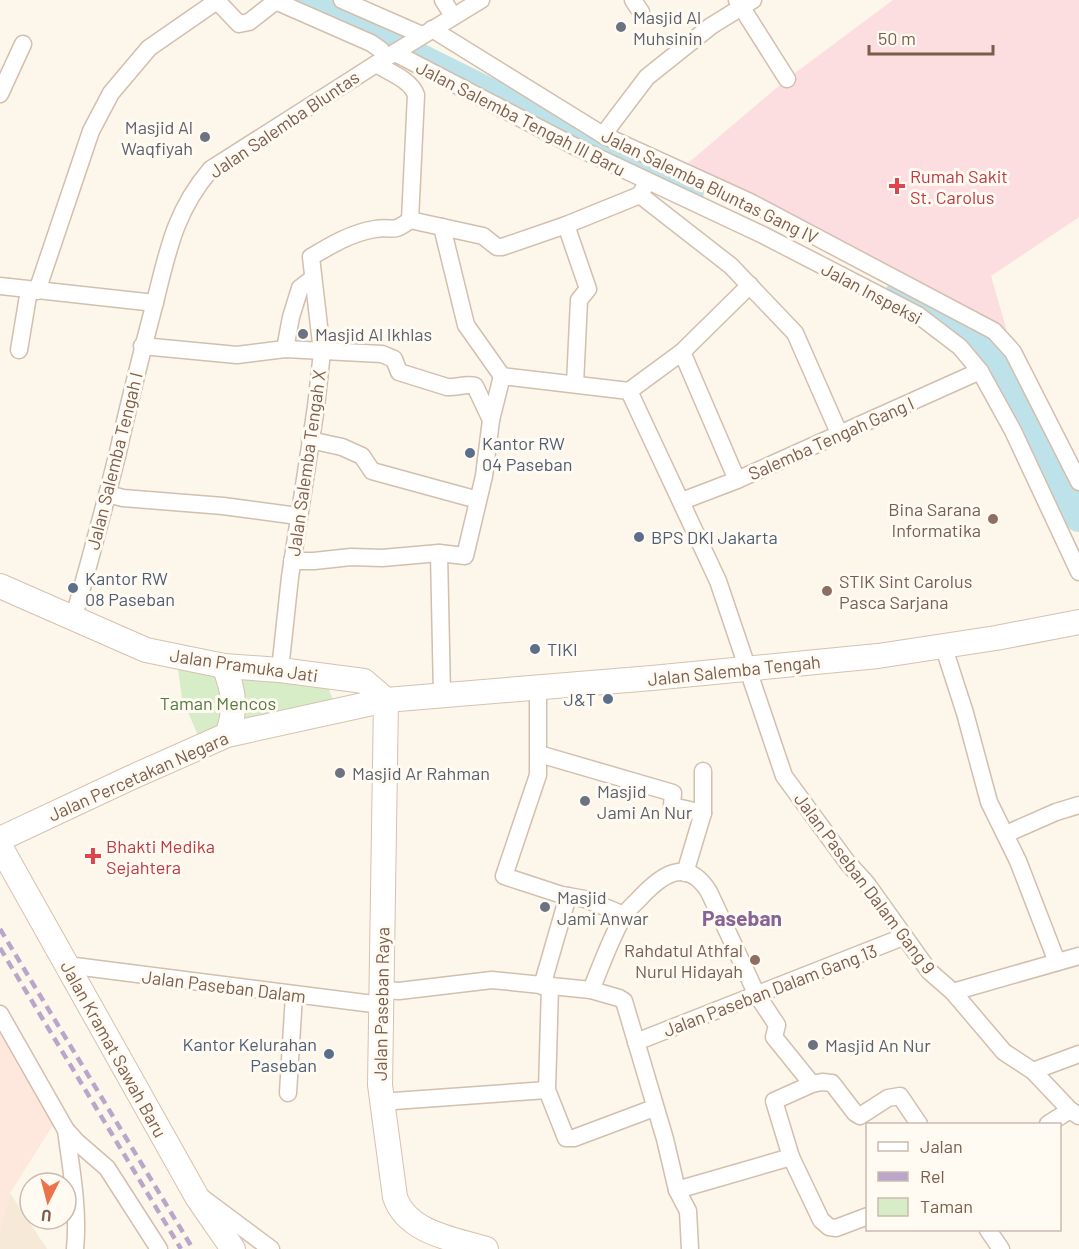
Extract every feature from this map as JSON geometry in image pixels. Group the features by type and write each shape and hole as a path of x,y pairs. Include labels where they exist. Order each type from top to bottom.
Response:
{"main road":[{"name":"Jalan Pramuka Jati","path":"0,586 73,620 146,650 224,666 280,670 364,681 386,700"},
{"name":"Jalan Salemba Tengah","path":"386,700 878,656 996,638 1079,622"},
{"path":"224,666 233,687 235,706 227,735"},
{"name":"Jalan Percetakan Negara","path":"0,839 227,735 386,700"},
{"name":"Jalan Paseban Raya","path":"386,700 380,1102 389,1165 398,1207 422,1228 486,1249"},
{"name":"Jalan Kramat Sawah Baru","path":"0,846 197,1197 232,1249"}],"street":[{"path":"342,0 423,35"},
{"path":"443,0 453,16"},
{"name":"Jalan Salemba Bluntas","path":"155,303 169,242 181,214 198,184 212,170 389,56 481,0"},
{"path":"20,350 33,291 91,131 111,93 149,48 214,3 219,3 239,24 249,22 274,1 371,43 389,56 405,82 415,91 410,220 483,236 497,247 502,247 566,225 643,189 750,285 795,333 838,433"},
{"path":"603,135 647,76 744,3 787,79"},
{"name":"Jalan Salemba Bluntas Gang IV","path":"423,35 603,135 750,202 994,331 1013,352 1079,482"},
{"path":"0,94 23,44"},
{"name":"Jalan Salemba Tengah III Baru","path":"389,56 643,189"},
{"name":"Jalan Inspeksi","path":"643,189 763,235 918,315 960,347 980,371 1013,431 1079,572"},
{"name":"Jalan Salemba Tengah X","path":"280,670 292,561 316,407 322,352 311,256 342,239 376,229 398,229 410,220"},
{"path":"566,225 588,289 579,300 576,384"},
{"path":"442,227 466,325 502,376 629,391 682,352 750,285"},
{"path":"285,349 291,317 300,288 313,278"},
{"path":"0,286 155,303"},
{"name":"Jalan Salemba Tengah I","path":"73,620 108,494 142,346 155,303"},
{"path":"142,346 237,355 285,349 382,354 394,359 399,372 447,387 454,388 470,384 475,386 491,420"},
{"path":"682,352 737,480"},
{"name":"Salemba Tengah Gang I","path":"682,501 737,480 980,371"},
{"path":"292,561 351,557 382,558 439,553 460,557 467,555 484,476 491,420 502,376"},
{"name":"Jalan Paseban Dalam Gang 9","path":"629,391 718,581 784,776 847,862 867,884 929,971 953,992 1004,1052 1033,1071 1074,1113"},
{"path":"310,440 342,447 362,456 372,471 478,500"},
{"path":"108,494 123,498 223,506 298,516"},
{"path":"439,553 442,695"},
{"path":"943,645 965,713 988,802 1006,834 1057,962"},
{"path":"538,688 538,775 504,876 585,899 624,915"},
{"path":"539,754 673,793 672,807 703,813"},
{"path":"685,873 703,813 703,771"},
{"path":"1006,834 1056,812 1079,805"},
{"path":"591,990 624,915 659,880 671,872 696,877 703,882 709,892 757,995 777,1025 775,1038 812,1084"},
{"path":"568,896 546,986 547,1090 564,1136 568,1139 654,1108"},
{"name":"Jalan Paseban Dalam Gang 13","path":"636,1042 903,937"},
{"path":"953,992 1079,956"},
{"name":"Jalan Paseban Dalam","path":"67,965 294,994 382,997 399,991 479,980 591,990 624,1001 636,1042"},
{"path":"288,1093 294,994"},
{"path":"0,1014 66,1130 107,1168 159,1249"},
{"path":"636,1042 677,1190 687,1211 690,1249"},
{"path":"1033,1071 1079,1054"},
{"path":"866,1216 836,1228 821,1220 791,1156 774,1104 775,1099 812,1084 832,1083 855,1113 860,1116 888,1098 900,1096 918,1123"},
{"path":"380,1102 547,1090"},
{"path":"1052,1123 1074,1113"},
{"path":"66,1130 73,1192 75,1249"},
{"path":"677,1190 791,1156"},
{"path":"197,1197 209,1202 271,1249"},
{"path":"989,1231 1001,1249"}],"shaded area":[{"name":"Rumah Sakit St. Carolus","path":"893,0 1079,0 1079,217 991,276 1013,352 994,331 680,170 787,79"},
{"path":"0,1021 55,1122 24,1171 18,1171 18,1180 10,1193 0,1229"},
{"path":"10,1193 18,1205 18,1231 35,1231 47,1249 0,1249 0,1229"}],"green space":[{"name":"Taman Mencos","path":"178,669 326,681 333,700 199,738 182,698"}],"waterway":[{"path":"302,0 689,192"},
{"path":"897,298 988,344 1018,395 1079,517"}],"railway":[{"path":"0,929 193,1249"},
{"path":"0,948 181,1249"}],"place":[{"name":"Masjid Al Muhsinin","path":"621,27"},
{"name":"Masjid Al Waqfiyah","path":"205,137"},
{"name":"Rumah Sakit St. Carolus","path":"897,186"},
{"name":"Masjid Al Ikhlas","path":"303,334"},
{"name":"Kantor RW 04 Paseban","path":"470,453"},
{"name":"Bina Sarana Informatika","path":"993,519"},
{"name":"BPS DKI Jakarta","path":"639,537"},
{"name":"Kantor RW 08 Paseban","path":"73,588"},
{"name":"STIK Sint Carolus Pasca Sarjana","path":"827,591"},
{"name":"TIKI","path":"535,649"},
{"name":"J&T","path":"608,699"},
{"name":"Masjid Ar Rahman","path":"340,773"},
{"name":"Masjid Jami An Nur","path":"585,801"},
{"name":"Bhakti Medika Sejahtera","path":"93,856"},
{"name":"Masjid Jami Anwar","path":"545,907"},
{"name":"Rahdatul Athfal Nurul Hidayah","path":"755,960"},
{"name":"Masjid An Nur","path":"813,1045"},
{"name":"Kantor Kelurahan Paseban","path":"329,1054"}],"district":[{"name":"Paseban","path":"742,917"}]}
